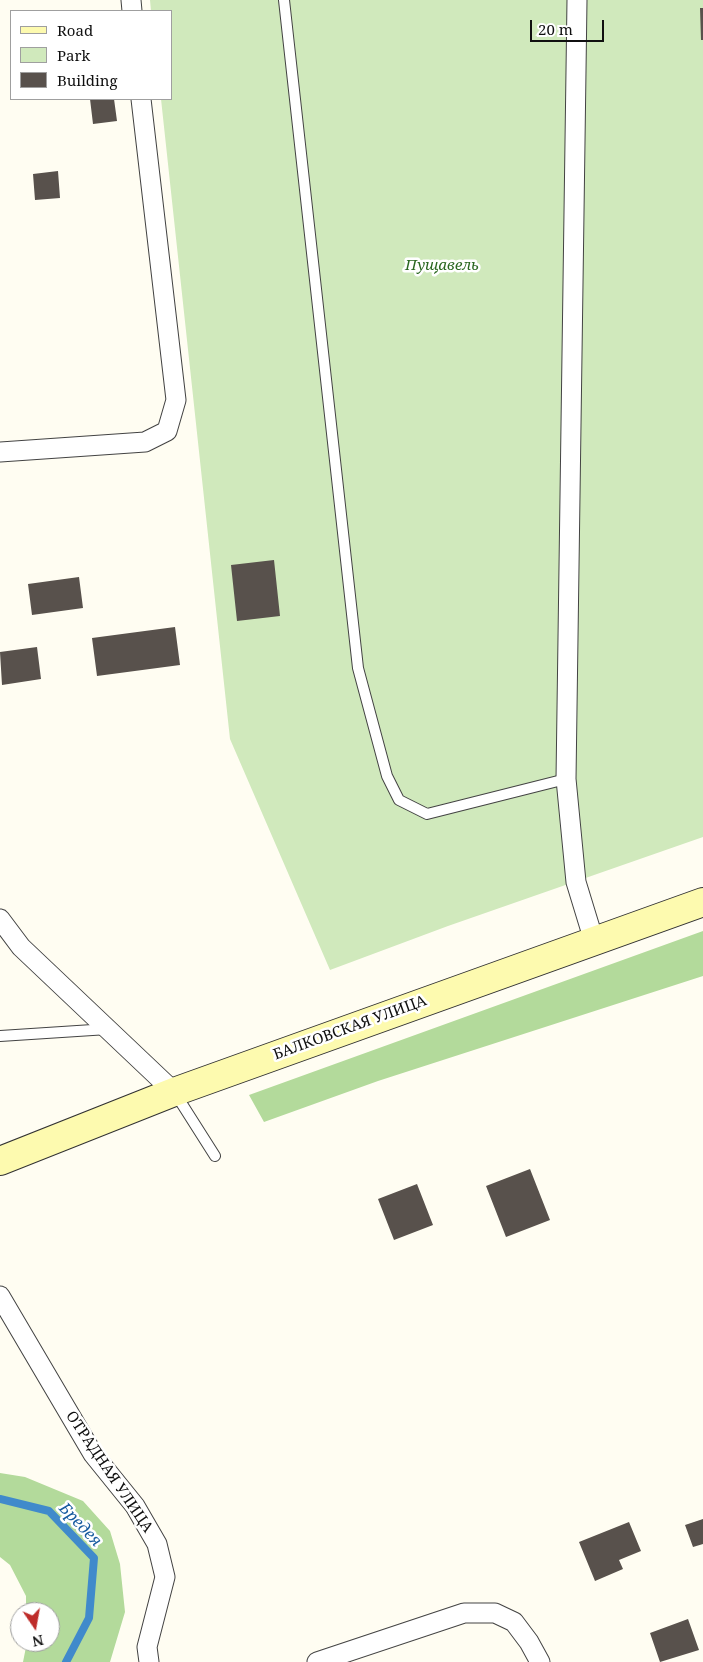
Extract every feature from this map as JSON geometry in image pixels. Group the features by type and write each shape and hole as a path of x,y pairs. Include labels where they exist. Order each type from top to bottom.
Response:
{"main road":[{"name":"БАЛКОВСКАЯ УЛИЦА","path":"0,1161 174,1092 703,902"}],"street":[{"path":"577,0 566,779 576,882 594,941"},
{"path":"0,452 145,442 167,430 176,400 141,100"},
{"path":"0,919 21,947 174,1092"},
{"name":"ОТРАДНАЯ УЛИЦА","path":"0,1296 93,1454 135,1506 157,1544 165,1577 147,1646 149,1662"},
{"path":"317,1662 464,1613 495,1613 514,1622 529,1642 540,1662"}],"lane":[{"path":"284,0 358,668 387,776 399,800 427,814 566,779"},
{"path":"0,1036 108,1029"},
{"path":"174,1092 215,1156"}],"green space":[{"name":"Пущавель","path":"150,0 703,0 703,837 448,926 330,970 230,739 161,100 172,100 172,10 151,10"},
{"path":"703,931 703,976 378,1081 264,1122 249,1095"},
{"path":"0,1473 25,1477 83,1501 110,1531 120,1564 125,1612 110,1662 23,1662 25,1652 60,1652 60,1602 26,1602 26,1596 10,1565 0,1557"}],"building":[{"path":"700,8 703,8 703,40 701,40"},
{"path":"90,100 114,100 117,121 93,124"},
{"path":"58,171 60,198 35,200 33,174"},
{"path":"274,560 280,616 237,621 231,565"},
{"path":"79,577 83,608 32,615 28,584"},
{"path":"175,627 180,665 97,676 92,638"},
{"path":"37,647 41,679 2,685 0,652"},
{"path":"530,1169 550,1220 506,1237 486,1186"},
{"path":"417,1184 433,1225 394,1240 378,1199"},
{"path":"703,1519 703,1544 693,1547 685,1525"},
{"path":"629,1522 641,1551 619,1560 623,1569 595,1581 579,1542"},
{"path":"688,1619 699,1650 660,1662 650,1633"}],"waterway":[{"name":"Бредея","path":"0,1499 49,1511 94,1558 89,1618 66,1662"}]}
